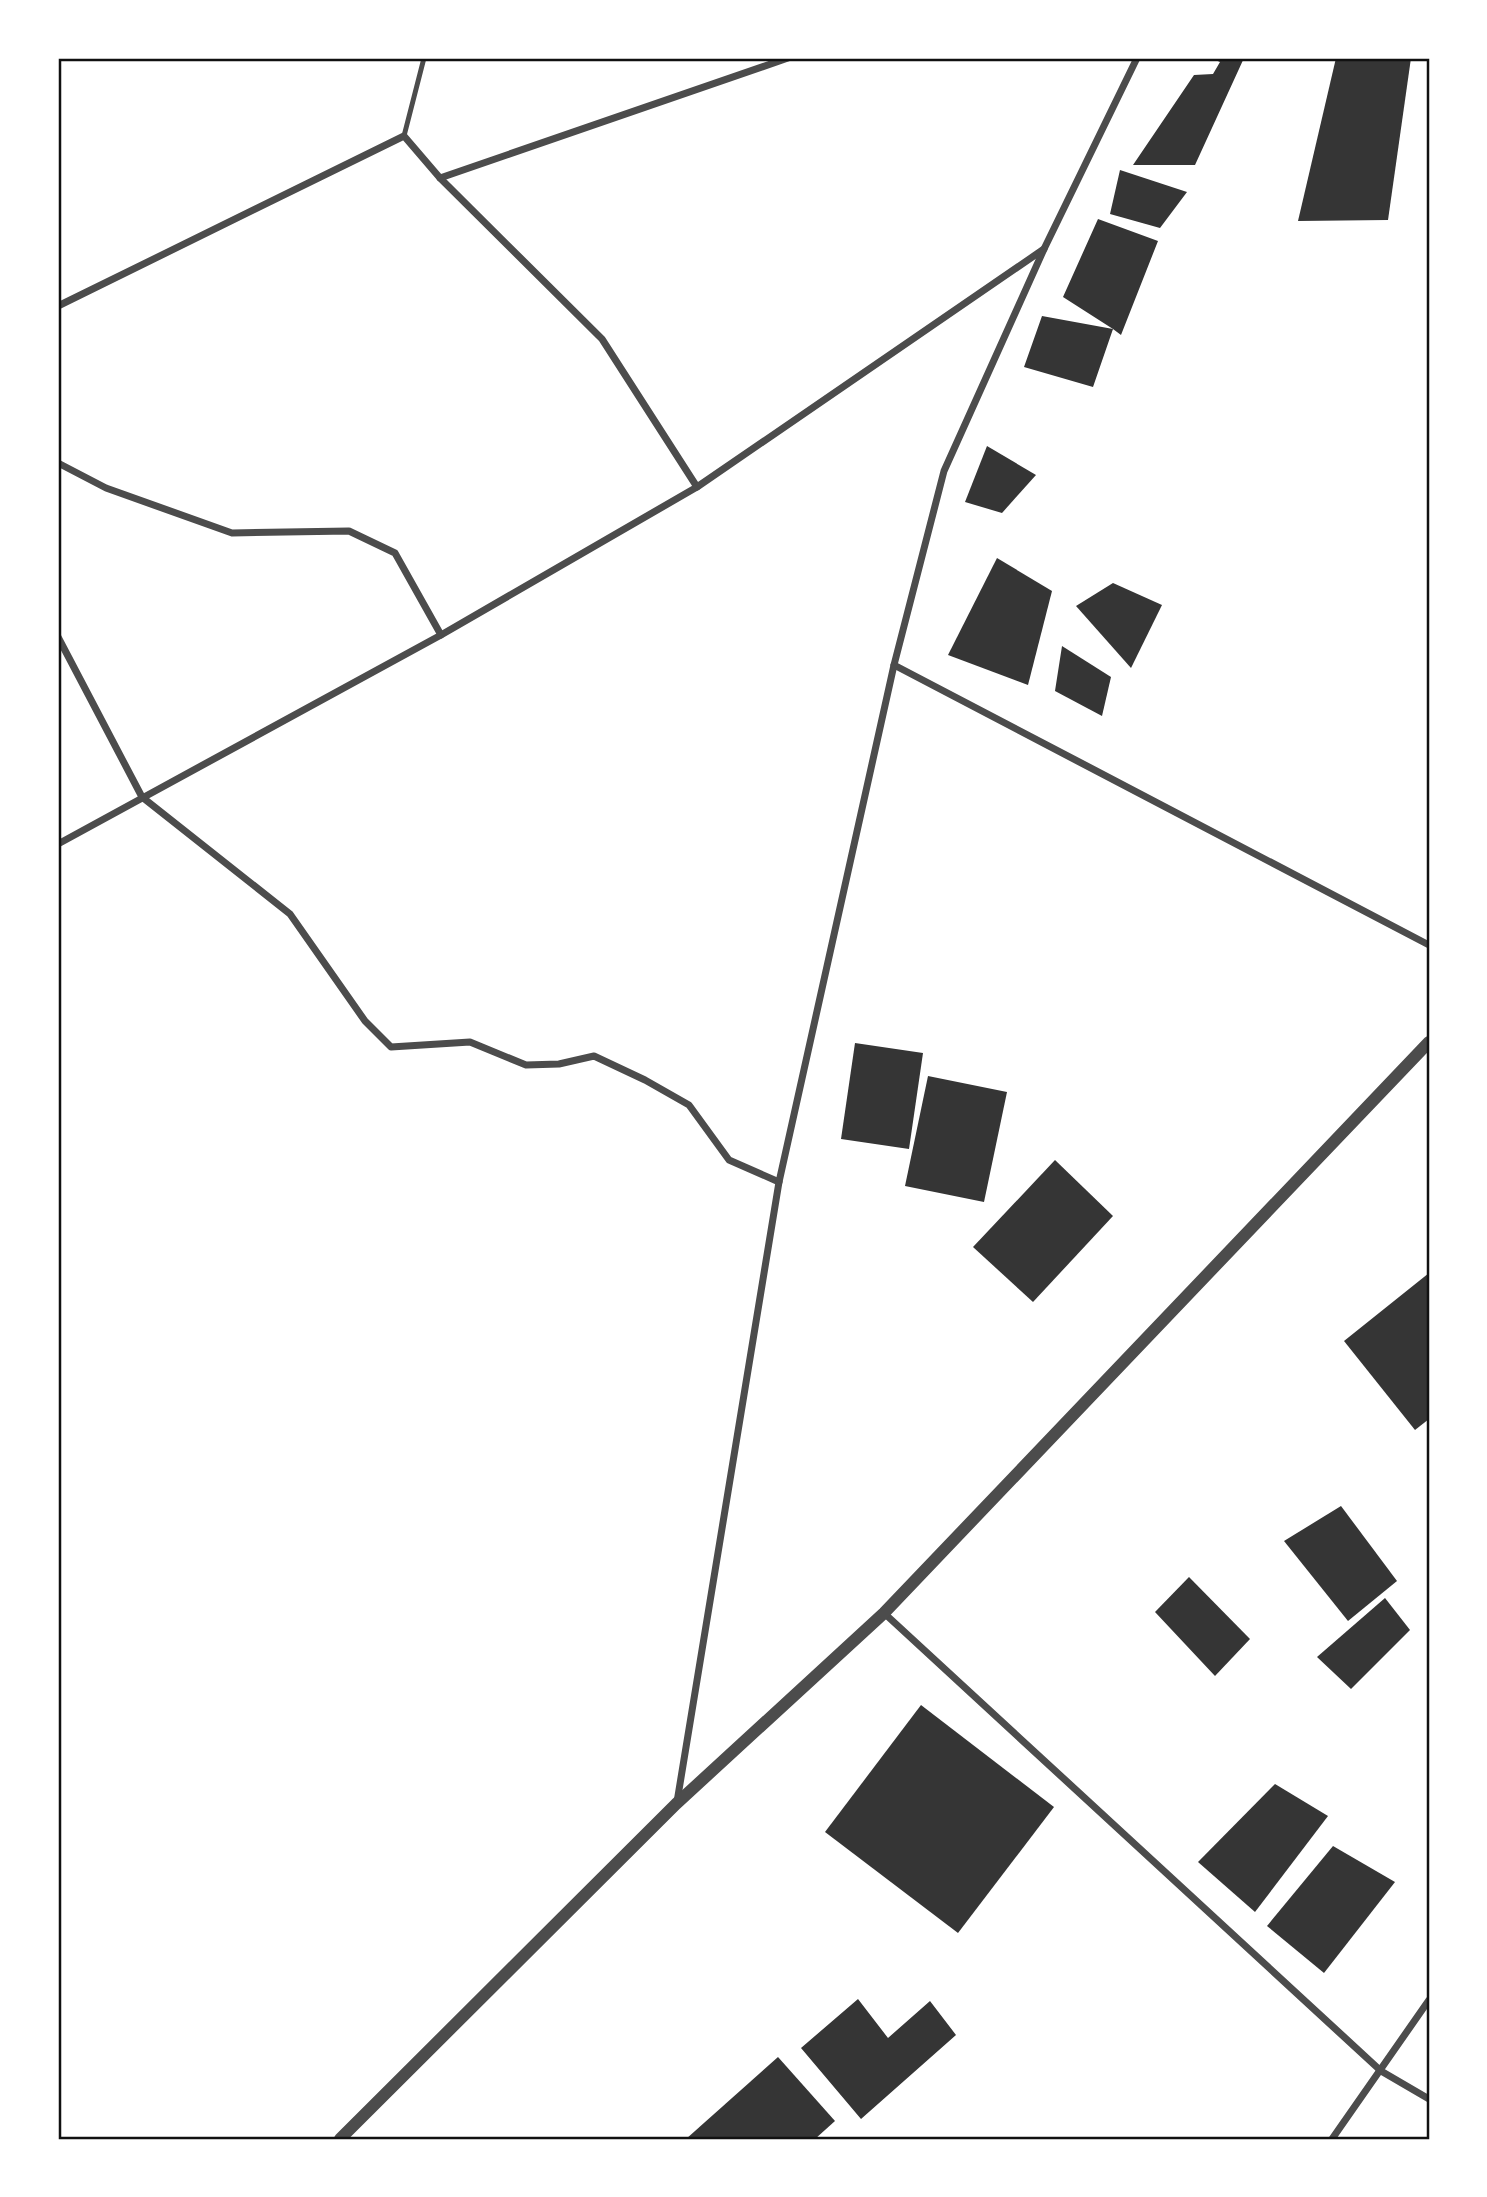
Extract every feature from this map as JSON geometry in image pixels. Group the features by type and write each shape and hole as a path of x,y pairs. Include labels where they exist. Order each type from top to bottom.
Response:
{"street":[{"path":"440,178 788,58"},
{"path":"676,1804 779,1182 894,665 944,471 1044,249 1137,58"},
{"path":"58,306 404,136 440,178 602,339 697,487"},
{"path":"58,844 441,635 697,487 1044,249"},
{"path":"58,463 106,488 232,533 349,531 395,553 441,635"},
{"path":"58,637 142,797 289,914 365,1021 391,1046 470,1042 526,1065 559,1063 594,1056 689,1105 729,1160 779,1182"},
{"path":"894,665 1429,945"},
{"path":"340,2139 676,1804 884,1613 1429,1042"},
{"path":"884,1613 1381,2071 1429,2099"},
{"path":"1332,2139 1429,2000"}],"lane":[{"path":"404,136 424,58"}],"building":[{"path":"1211,58 1244,58 1195,165 1133,165 1194,75 1213,74 1220,62"},
{"path":"1336,58 1411,58 1388,220 1298,221"},
{"path":"1120,170 1187,192 1160,228 1110,214"},
{"path":"1098,219 1158,241 1121,335 1063,297"},
{"path":"1042,316 1113,329 1093,387 1024,367"},
{"path":"987,446 1036,475 1002,513 965,502"},
{"path":"997,558 1052,591 1028,685 948,655"},
{"path":"1113,583 1162,605 1131,668 1076,606"},
{"path":"1062,646 1111,677 1102,716 1055,691"},
{"path":"855,1043 923,1053 909,1149 841,1139"},
{"path":"928,1076 1007,1092 984,1202 905,1186"},
{"path":"1055,1160 1113,1216 1033,1302 973,1247"},
{"path":"1429,1273 1429,1419 1415,1430 1344,1341"},
{"path":"1341,1506 1397,1581 1348,1621 1284,1541"},
{"path":"1189,1577 1250,1639 1215,1676 1155,1612"},
{"path":"1385,1598 1410,1630 1351,1689 1317,1657"},
{"path":"921,1705 1054,1807 958,1933 825,1832"},
{"path":"1275,1784 1328,1816 1255,1912 1198,1862"},
{"path":"1333,1846 1395,1882 1324,1973 1267,1926"},
{"path":"858,1999 888,2038 930,2001 956,2035 861,2119 801,2048"},
{"path":"778,2057 835,2121 815,2139 686,2139"}]}
